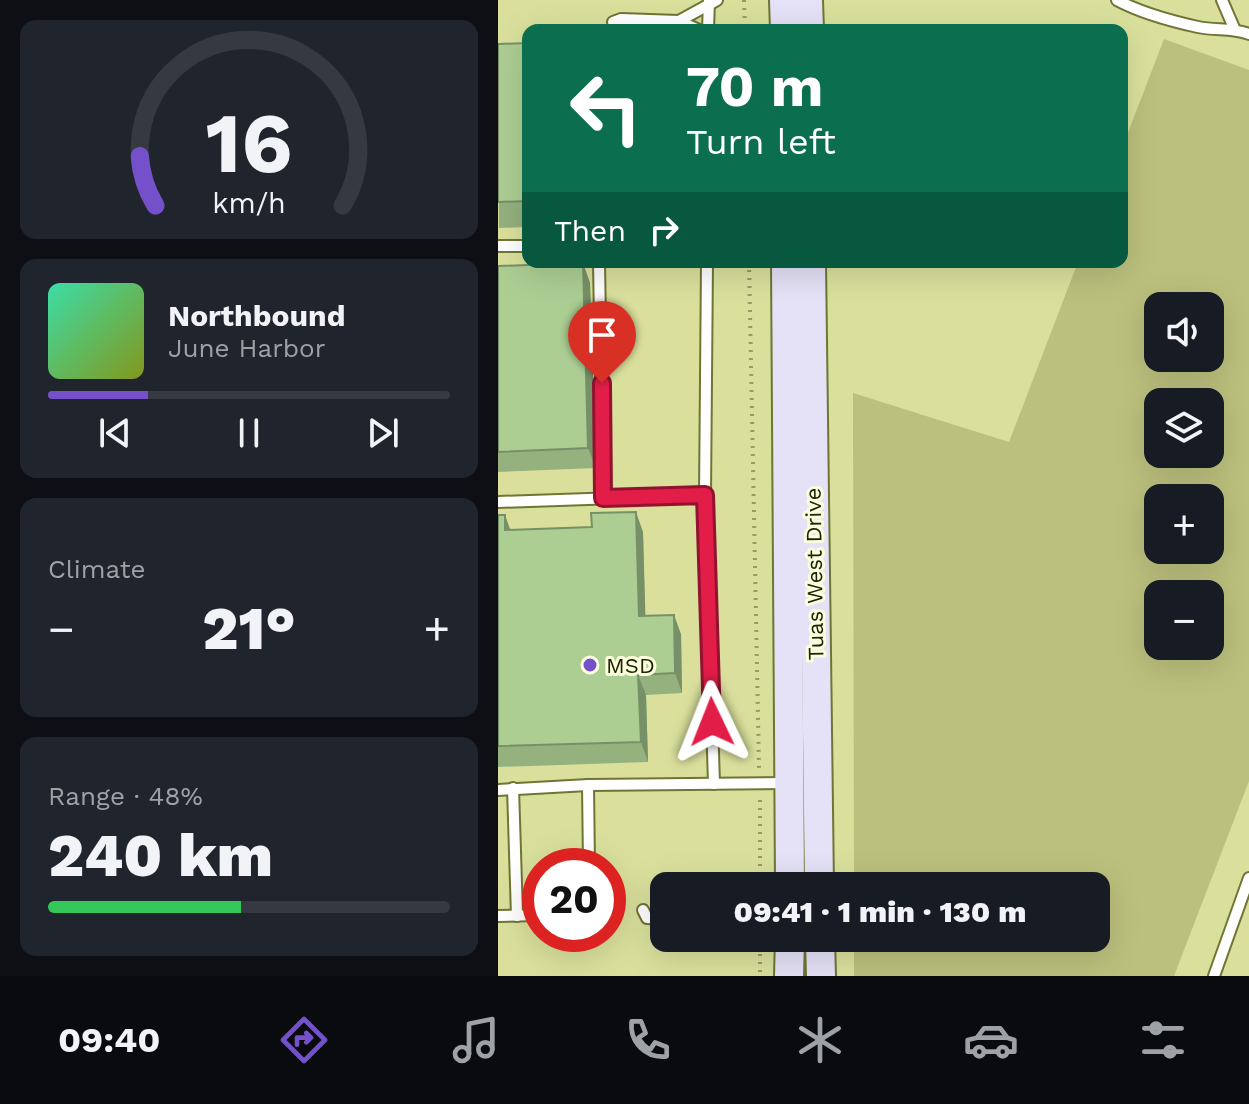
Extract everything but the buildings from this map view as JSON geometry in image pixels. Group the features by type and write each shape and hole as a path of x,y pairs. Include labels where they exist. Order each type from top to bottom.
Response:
{"main road":[{"path":"784,0 785,24"},
{"path":"808,0 809,24"},
{"name":"Tuas West Drive","path":"786,268 803,782 817,872"},
{"name":"Tuas West Drive","path":"792,872 803,782 811,268"},
{"path":"789,976 790,952"},
{"path":"820,952 821,976"}],"lane":[{"path":"1117,0 1130,7 1201,28 1234,28 1249,34"},
{"path":"1222,0 1234,28"},
{"path":"679,21 712,2"},
{"path":"709,24 712,2"},
{"path":"613,22 621,19 666,20 686,24"},
{"path":"498,246 522,246"},
{"path":"599,268 603,498"},
{"path":"707,268 705,495 714,784"},
{"path":"498,502 705,495"},
{"path":"498,790 588,785 803,782"},
{"path":"588,785 589,848"},
{"path":"513,788 517,916"},
{"path":"1214,976 1249,878"},
{"path":"643,910 650,919"},
{"path":"498,916 522,916"}],"path":[{"path":"744,0 745,24"},
{"path":"749,268 760,872"},
{"path":"760,952 760,976"}],"green space":[{"path":"1164,39 1249,70 1249,781 1174,976 854,976 854,952 1110,952 1110,872 854,872 853,393 1009,442 1076,268 1128,268 1128,132"}],"place":[{"name":"MSD","path":"590,665"}],"route":[{"path":"602,383 603,498 705,495 712,722"}]}
